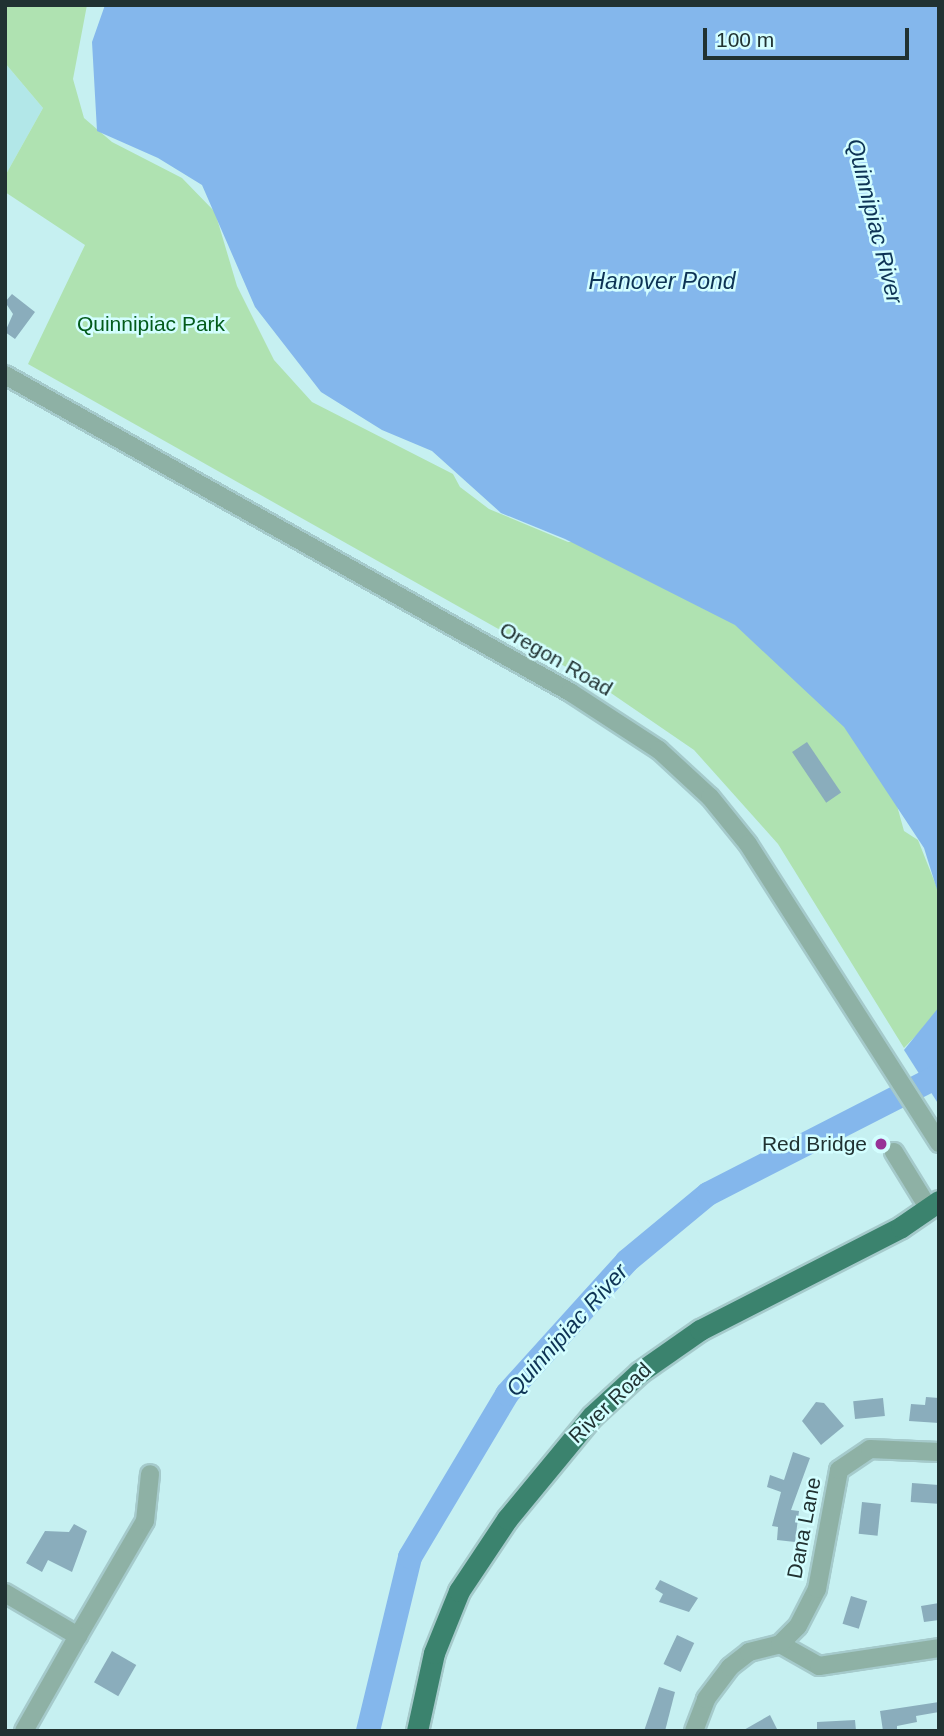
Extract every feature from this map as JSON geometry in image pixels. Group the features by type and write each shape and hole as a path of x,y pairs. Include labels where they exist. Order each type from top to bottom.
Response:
{"main road":[{"name":"River Road","path":"417,1731 434,1653 459,1591 507,1519 592,1416 640,1371 701,1331 934,1205"}],"street":[{"name":"Oregon Road","path":"5,375 570,692 659,750 730,820 939,1143"},
{"path":"894,1152 934,1205"},
{"name":"Dana Lane","path":"780,1644 798,1626 817,1588 839,1470 870,1449 939,1452"},
{"path":"24,1731 145,1521 150,1474"},
{"path":"5,1593 78,1636"},
{"path":"694,1731 706,1699 730,1667 749,1653 780,1644 818,1666 939,1648"}],"shaded area":[{"path":"5,63 43,108 5,176"}],"green space":[{"name":"Quinnipiac Park","path":"5,5 87,5 73,79 84,118 112,142 182,178 215,212 237,286 274,360 312,402 453,474 460,487 489,509 568,542 589,542 729,619 831,710 866,752 896,802 904,831 918,840 939,893 939,1012 904,1048 778,844 694,750 605,689 28,364 85,245 5,192 5,176 43,108 5,63"}],"water":[{"name":"Hanover Pond","path":"105,5 939,5 939,896 924,848 844,727 735,625 565,539 501,513 432,451 382,430 321,392 255,307 202,185 158,158 97,131 92,42"},
{"path":"939,1007 939,1105 904,1050"}],"building":[{"path":"12,294 35,312 15,339 5,332 13,314 5,302"},
{"path":"807,742 841,793 826,803 792,752"},
{"path":"926,1397 939,1398 939,1423 909,1421 911,1404 925,1405"},
{"path":"883,1398 885,1416 855,1419 853,1401"},
{"path":"816,1402 824,1403 844,1426 821,1445 802,1421"},
{"path":"793,1452 810,1458 791,1510 799,1511 795,1542 777,1540 778,1527 772,1526 781,1492 767,1487 770,1475 784,1480"},
{"path":"912,1483 939,1485 938,1504 911,1502"},
{"path":"862,1502 881,1504 878,1536 859,1534"},
{"path":"74,1524 87,1531 72,1572 48,1560 42,1572 26,1563 45,1531 69,1532"},
{"path":"660,1580 698,1598 689,1612 659,1602 663,1594 655,1589"},
{"path":"851,1596 867,1601 859,1629 843,1624"},
{"path":"939,1603 939,1620 924,1622 921,1606"},
{"path":"677,1635 694,1643 681,1672 663,1664"},
{"path":"112,1651 136,1665 118,1696 94,1682"},
{"path":"659,1687 675,1692 665,1731 644,1731"},
{"path":"939,1702 939,1712 916,1716 917,1722 897,1726 897,1731 883,1731 880,1711"},
{"path":"770,1715 778,1731 742,1731"},
{"path":"855,1720 856,1731 817,1731 817,1722"}],"waterway":[{"name":"Quinnipiac River","path":"368,1731 410,1557 507,1394 627,1261 708,1194 939,1076"}],"place":[{"name":"Red Bridge","path":"881,1144"}]}
